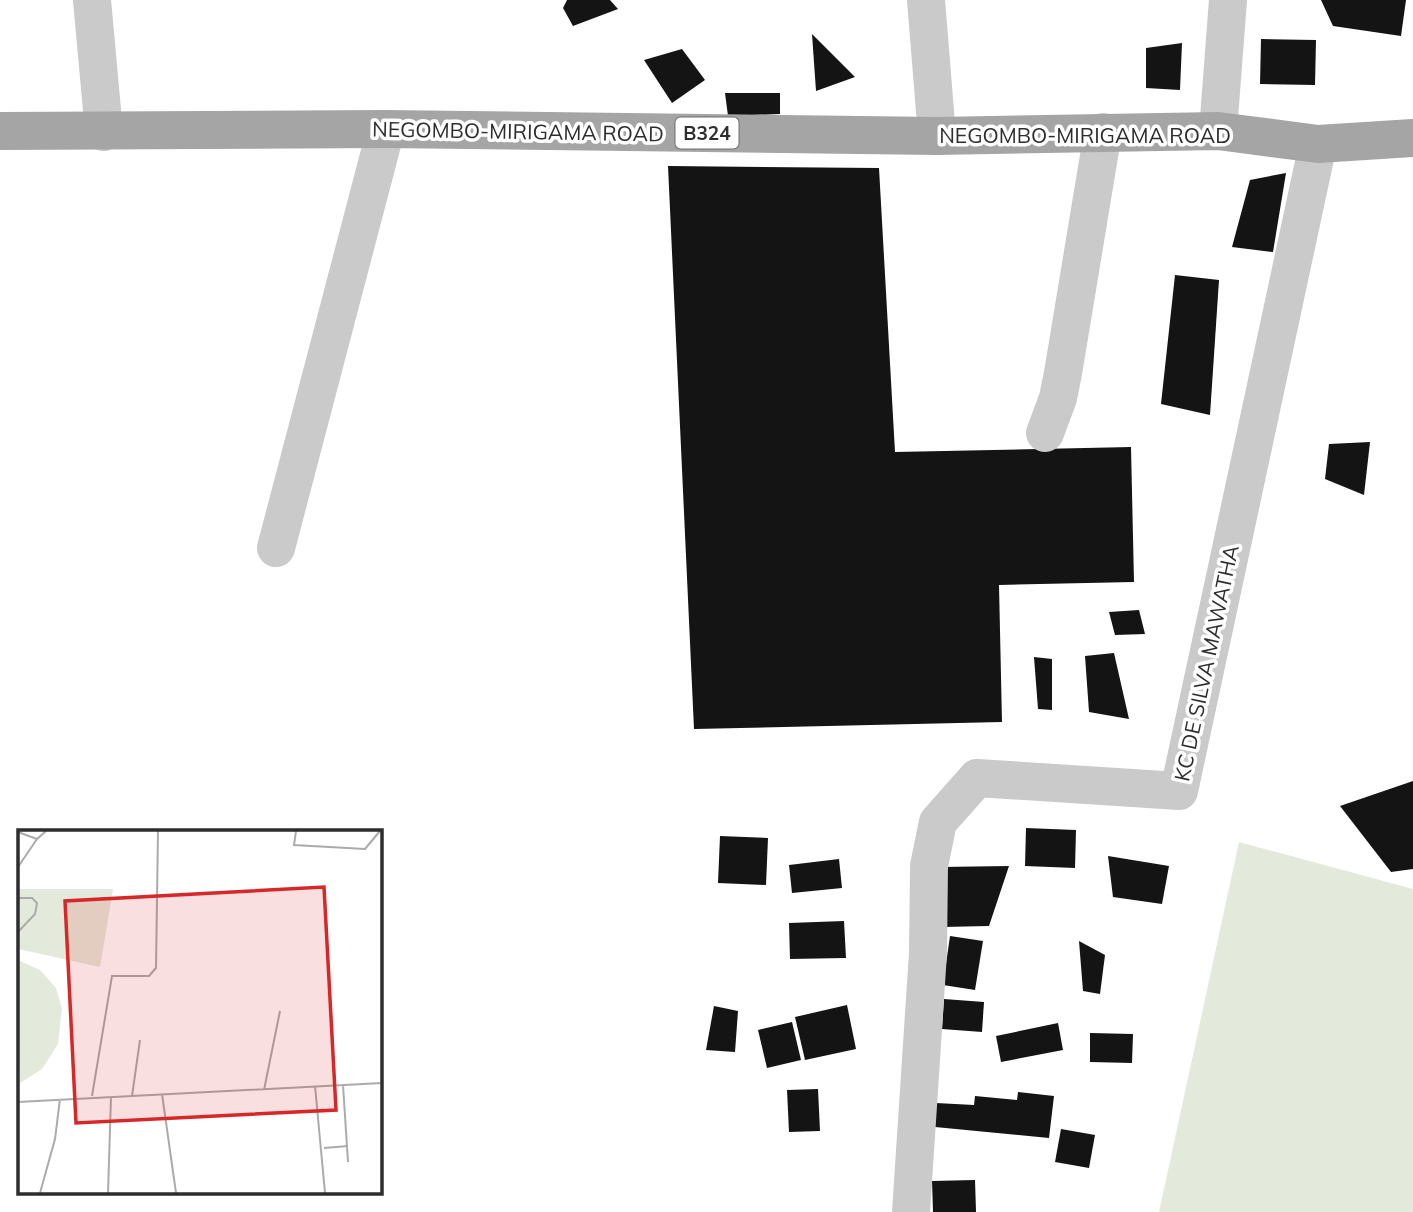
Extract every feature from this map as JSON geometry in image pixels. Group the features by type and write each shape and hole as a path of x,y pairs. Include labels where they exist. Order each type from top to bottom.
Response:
{"main road":[{"name":"NEGOMBO-MIRIGAMA ROAD","path":"0,131 386,129 937,136 1218,131 1318,144 1413,138"}],"street":[{"path":"92,0 104,132"},
{"path":"926,0 937,136"},
{"path":"1218,131 1228,0"},
{"path":"276,548 386,129"},
{"path":"1045,433 1058,398 1063,373 1103,132"},
{"name":"KC DE SILVA MAWATHA","path":"911,1212 928,953 929,866 938,822 976,778 1179,791 1318,144"}],"green space":[{"path":"1239,842 1413,889 1413,1212 1159,1212"}],"building":[{"path":"567,0 610,0 618,9 573,26 563,8"},
{"path":"1321,0 1406,0 1401,36 1333,26"},
{"path":"812,34 855,77 816,91"},
{"path":"1261,39 1316,40 1315,85 1260,84"},
{"path":"1182,43 1180,90 1146,88 1146,48"},
{"path":"682,49 705,80 672,103 644,60"},
{"path":"725,93 780,93 780,114 728,116"},
{"path":"668,166 879,168 895,452 1131,447 1134,582 999,585 1002,722 694,729"},
{"path":"1286,173 1273,252 1232,247 1250,180"},
{"path":"1175,275 1219,280 1210,415 1161,404"},
{"path":"1370,442 1364,495 1325,479 1329,444"},
{"path":"1139,610 1145,634 1115,635 1109,612"},
{"path":"1114,653 1129,719 1089,712 1085,656"},
{"path":"1034,657 1052,659 1052,710 1038,709"},
{"path":"1413,781 1413,869 1391,872 1340,806"},
{"path":"1026,828 1076,830 1075,868 1025,866"},
{"path":"720,836 768,838 766,885 718,883"},
{"path":"1108,856 1169,866 1162,904 1113,897"},
{"path":"839,859 842,888 792,893 789,865"},
{"path":"1009,866 989,926 942,927 940,867"},
{"path":"844,921 846,958 790,959 789,923"},
{"path":"950,936 983,941 975,990 943,985"},
{"path":"1079,941 1105,955 1100,994 1083,991"},
{"path":"944,999 984,1002 982,1032 942,1029"},
{"path":"847,1005 856,1049 805,1060 795,1017"},
{"path":"714,1006 738,1011 735,1052 706,1050"},
{"path":"792,1022 801,1060 767,1068 758,1030"},
{"path":"1058,1023 1063,1050 1001,1062 996,1036"},
{"path":"1090,1033 1133,1034 1132,1063 1090,1062"},
{"path":"818,1089 820,1131 789,1132 787,1090"},
{"path":"1018,1092 1054,1096 1049,1138 935,1127 936,1103 974,1105 975,1096 1017,1100"},
{"path":"1061,1129 1095,1135 1089,1168 1055,1162"},
{"path":"975,1180 976,1212 933,1212 932,1181"}]}
